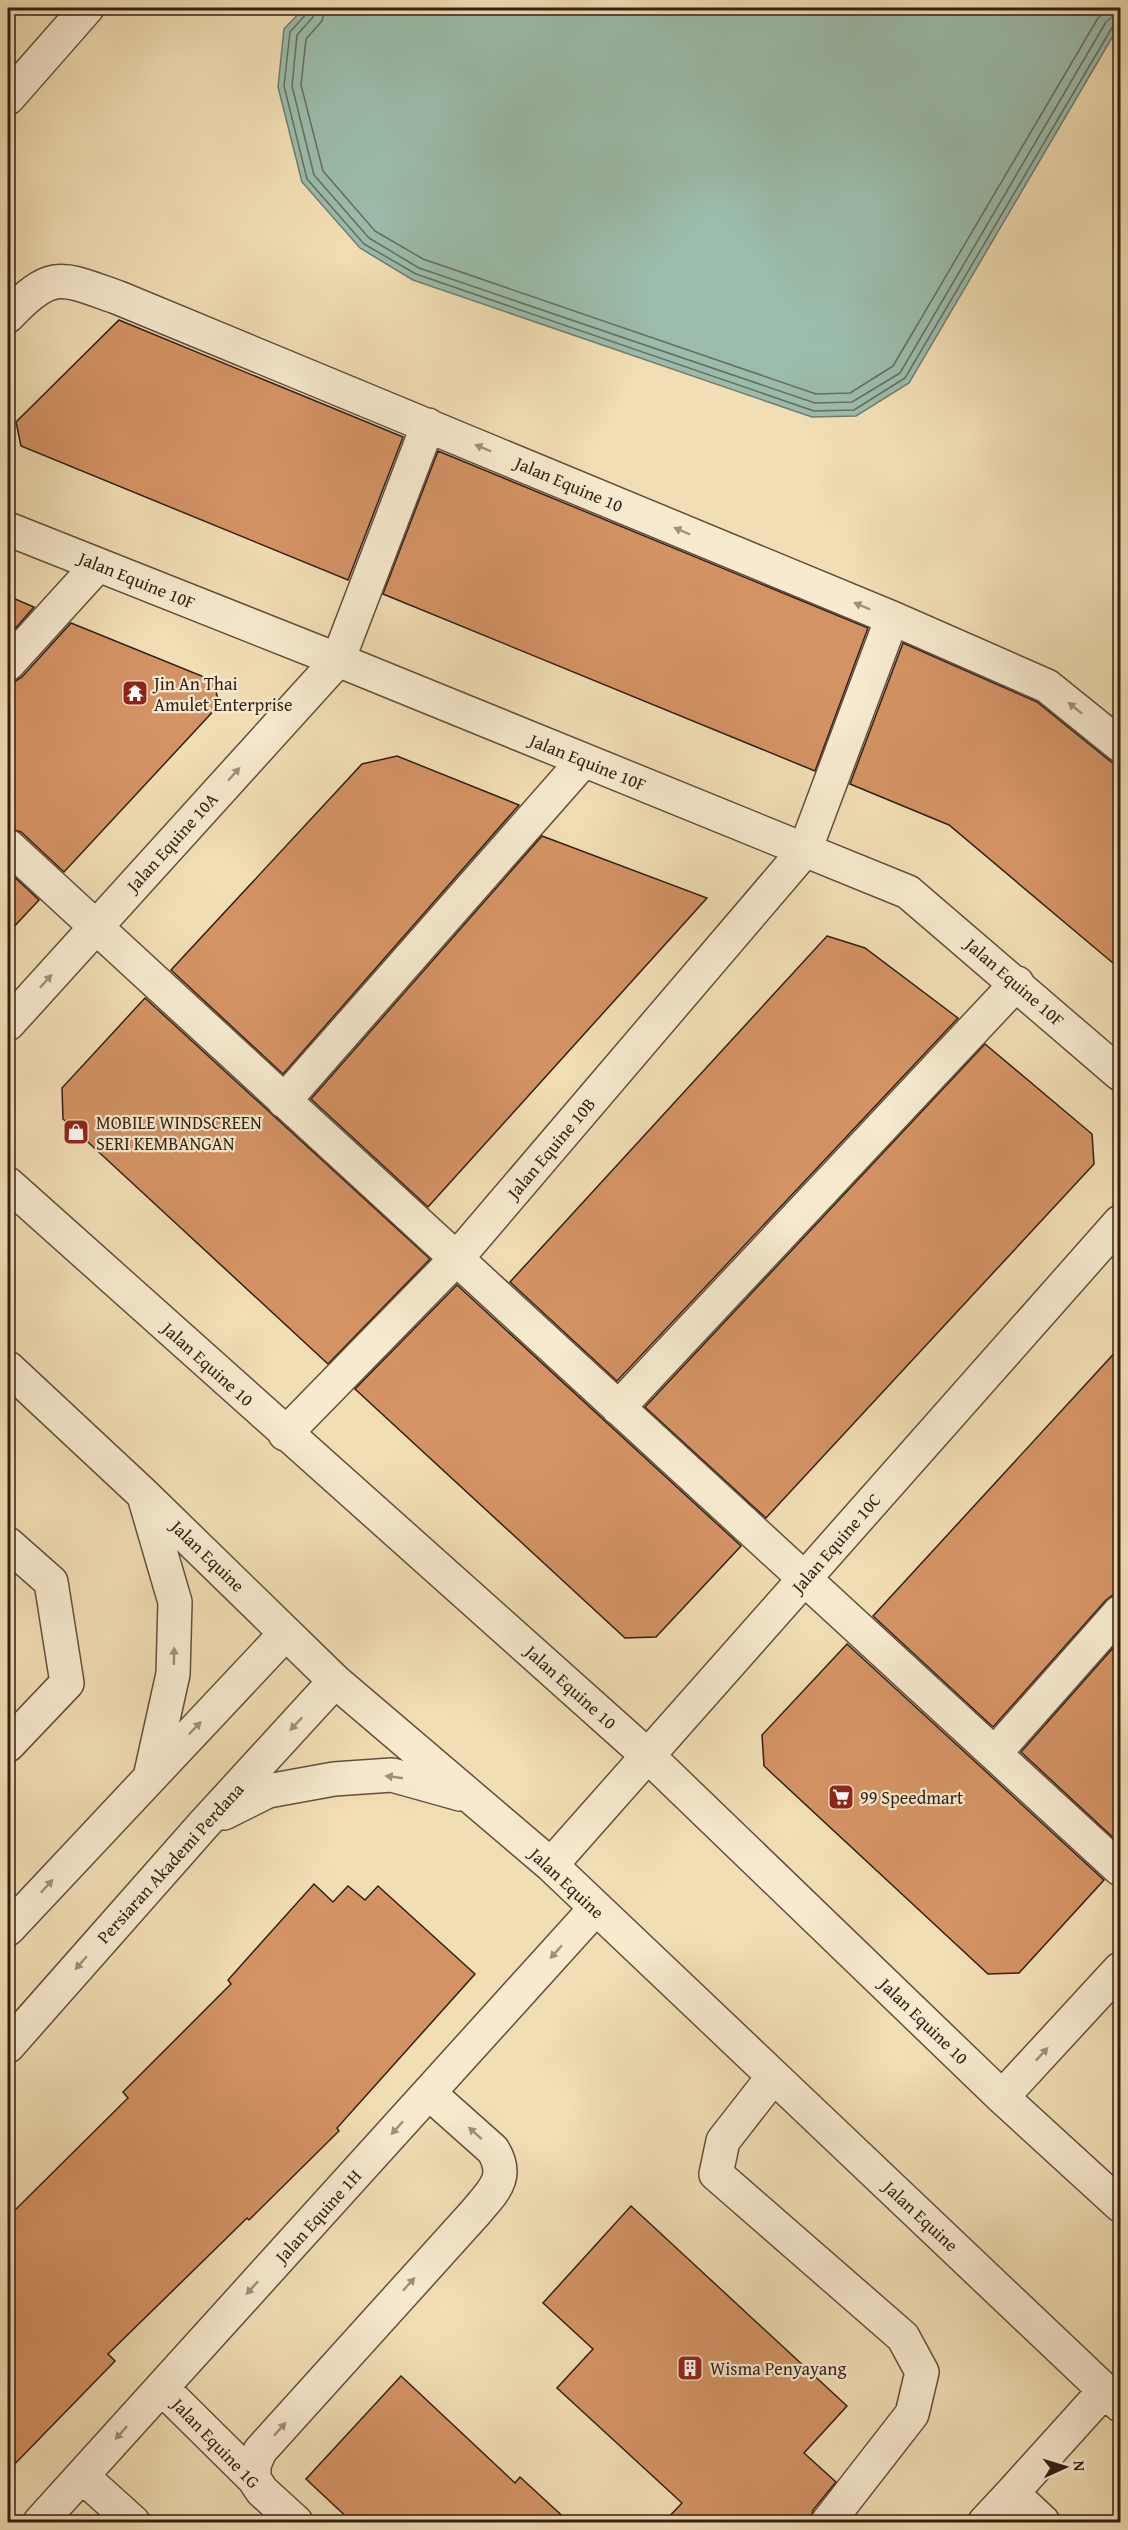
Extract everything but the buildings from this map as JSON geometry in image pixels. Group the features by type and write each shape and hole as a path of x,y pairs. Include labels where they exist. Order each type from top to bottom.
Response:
{"street":[{"path":"8,98 87,8"},
{"name":"Jalan Equine 10","path":"8,316 39,286 59,280 79,284 119,298 892,618 1047,686 1120,744"},
{"path":"338,660 428,425"},
{"name":"Jalan Equine 10F","path":"8,529 338,660 908,892 1017,983 1120,1074"},
{"path":"8,664 98,565"},
{"name":"Jalan Equine 10B","path":"285,1434 456,1259 805,850 892,618"},
{"name":"Jalan Equine 10A","path":"8,1024 338,660"},
{"path":"285,1101 584,760"},
{"path":"8,846 1120,1869"},
{"path":"618,1408 1017,983"},
{"name":"Jalan Equine 10","path":"8,1184 285,1434 648,1756 1002,2097 1120,2205"},
{"name":"Jalan Equine 10C","path":"551,1865 1120,1222"},
{"name":"Jalan Equine","path":"8,1368 143,1494 335,1681 551,1865 1113,2397"},
{"path":"143,1494 175,1602 173,1674 150,1775"},
{"path":"8,1745 67,1683 51,1582 14,1556"},
{"path":"995,1753 1120,1612"},
{"path":"8,1929 150,1775 286,1633"},
{"name":"Persiaran Akademi Perdana","path":"8,2046 204,1824 335,1681"},
{"path":"204,1824 268,1791 334,1779 392,1775 471,1797"},
{"name":"Jalan Equine 1H","path":"40,2523 596,1909"},
{"path":"1002,2097 1120,1969"},
{"path":"773,2077 723,2141 716,2174 903,2337 922,2372 912,2414 828,2523"},
{"path":"254,2479 254,2465 260,2451 475,2212 495,2189 501,2176 500,2161 493,2150 429,2093"},
{"name":"Jalan Equine 1G","path":"162,2388 296,2523"},
{"path":"985,2523 1012,2493 1113,2397"},
{"path":"82,2476 133,2523"},
{"path":"1012,2493 1043,2523"}],"water":[{"path":"304,8 1120,8 1120,24 909,383 856,416 812,417 413,280 360,248 302,182 278,87 284,29"}],"place":[{"name":"Jin An Thai Amulet Enterprise","path":"135,693"},
{"name":"MOBILE WINDSCREEN SERI KEMBANGAN","path":"76,1132"},
{"name":"99 Speedmart","path":"841,1797"},
{"name":"Wisma Penyayang","path":"690,2368"}]}
